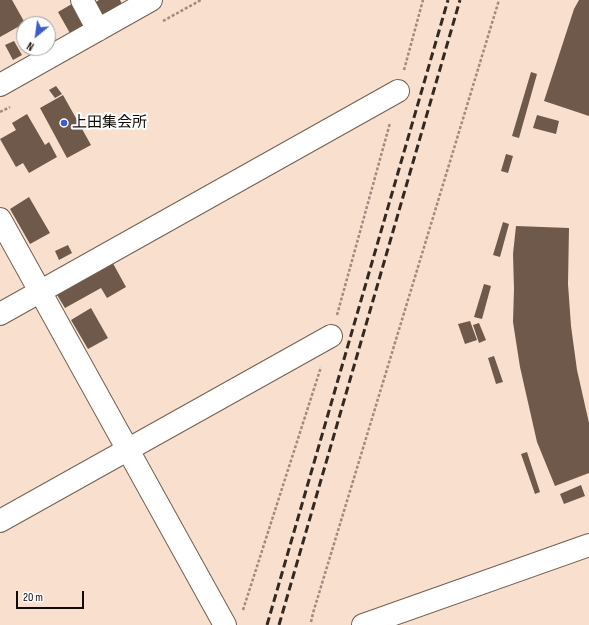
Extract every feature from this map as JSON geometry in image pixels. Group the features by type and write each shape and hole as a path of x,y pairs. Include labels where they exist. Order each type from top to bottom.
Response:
{"street":[{"path":"82,0 98,30"},
{"path":"0,85 151,0"},
{"path":"0,314 36,283 398,91"},
{"path":"0,218 225,625"},
{"path":"0,521 331,336"},
{"path":"362,625 589,546"}],"path":[{"path":"311,622 500,0"}],"building":[{"path":"0,0 12,0 21,16 16,16 16,28 0,37"},
{"path":"99,0 120,0 124,8 100,21 91,5"},
{"path":"579,0 589,0 589,116 544,101 574,9"},
{"path":"77,1 87,26 71,35 58,12"},
{"path":"14,41 16,44 16,56 20,56 13,60 5,45"},
{"path":"531,72 537,74 519,138 512,136"},
{"path":"56,86 62,94 55,98 49,90"},
{"path":"63,95 91,145 67,158 40,108"},
{"path":"27,114 45,145 49,142 57,157 29,173 23,163 16,167 0,139 16,130 12,123"},
{"path":"537,115 559,121 556,134 533,128"},
{"path":"506,154 513,156 508,173 501,171"},
{"path":"29,197 50,233 30,244 10,209"},
{"path":"503,222 509,224 500,257 493,255"},
{"path":"516,226 569,228 568,284 571,326 577,370 589,423 589,473 555,486 537,442 520,367 513,322 513,254"},
{"path":"68,245 72,253 59,260 55,251"},
{"path":"110,258 126,287 107,298 101,288 65,308 54,290"},
{"path":"484,284 491,286 482,319 474,317"},
{"path":"91,308 108,338 88,349 71,320"},
{"path":"470,321 477,340 465,344 458,324"},
{"path":"479,323 486,340 479,343 473,325"},
{"path":"494,356 503,382 496,384 488,358"},
{"path":"527,452 540,492 535,494 521,454"},
{"path":"581,485 585,496 564,504 560,494"}],"railway":[{"path":"267,625 448,0"},
{"path":"279,625 460,0"}],"place":[{"name":"上田集会所","path":"64,123"}]}
